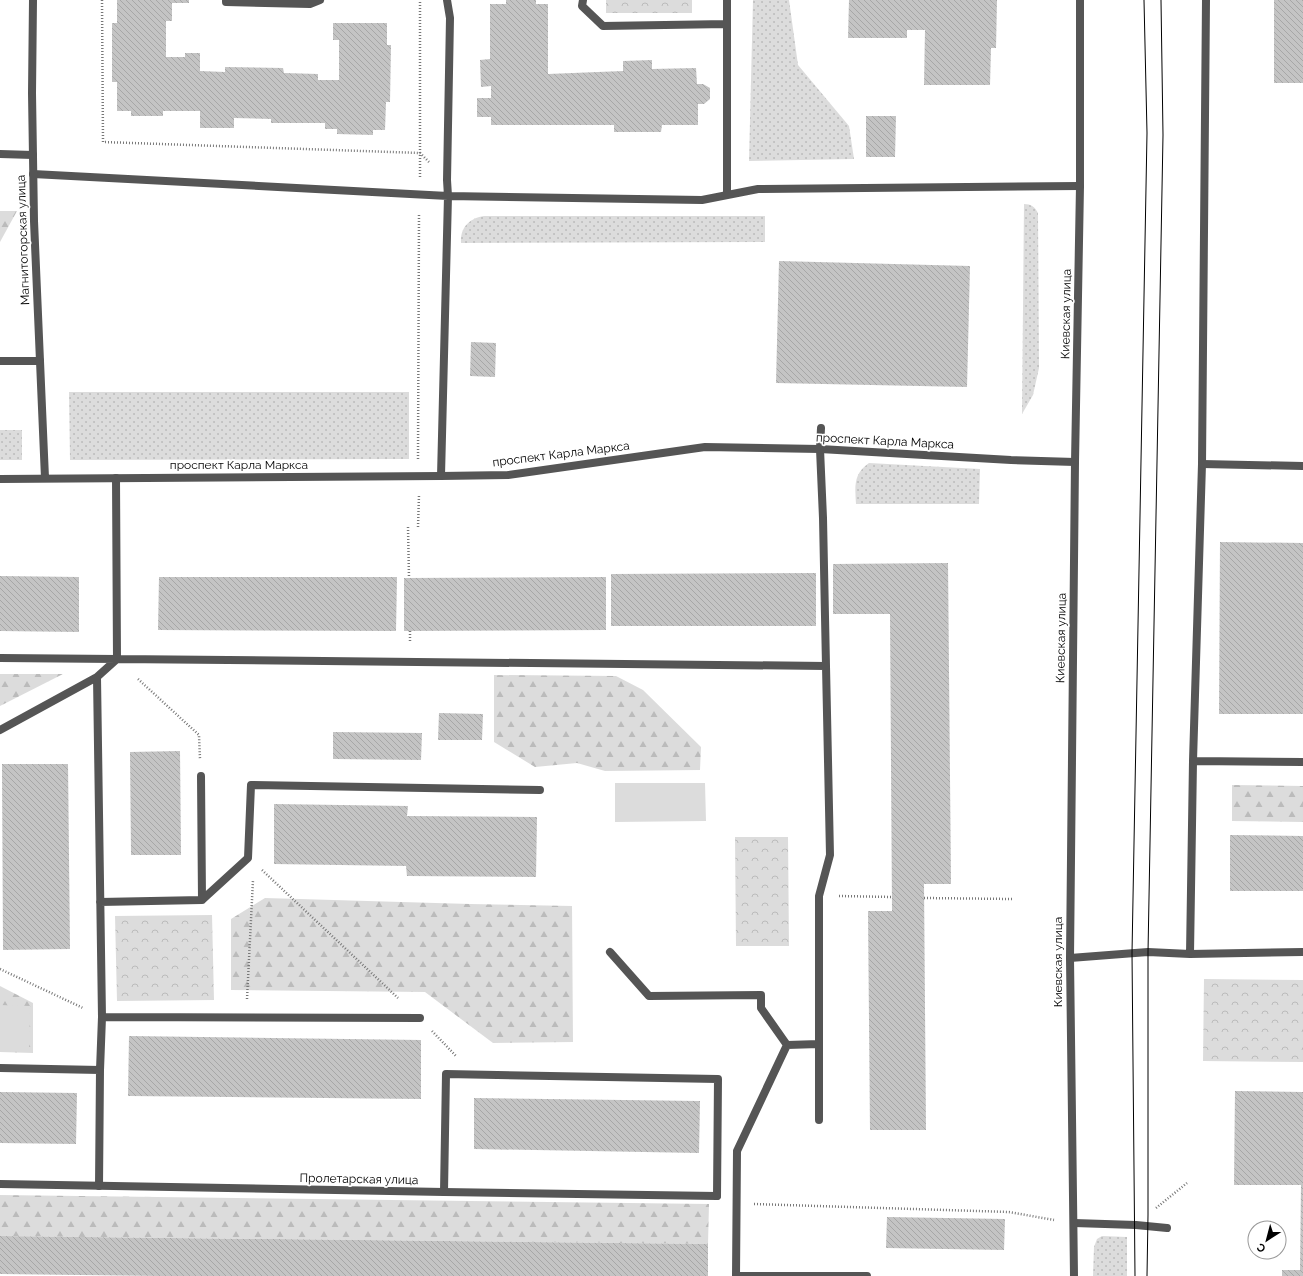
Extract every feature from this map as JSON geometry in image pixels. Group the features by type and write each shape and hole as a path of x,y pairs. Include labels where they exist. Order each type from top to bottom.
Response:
{"street":[{"name":"Магнитогорская улица","path":"33,0 33,221 45,478"},
{"path":"226,0 226,2 310,4 320,0"},
{"path":"441,476 448,196 450,18 447,0"},
{"path":"583,0 582,6 602,26 727,24"},
{"path":"727,0 727,195"},
{"name":"Киевская улица","path":"1074,1276 1070,958 1075,462 1080,186 1080,0"},
{"path":"1190,954 1193,761 1202,464 1206,0"},
{"path":"0,154 33,155"},
{"path":"33,174 420,195 702,200 758,189 1080,186"},
{"path":"0,361 40,360"},
{"path":"820,1120 819,896 830,855 823,518 820,449 821,428"},
{"name":"проспект Карла Маркса","path":"0,479 441,476 508,474 705,447 820,449 1003,460 1075,462"},
{"path":"1202,464 1303,466"},
{"path":"0,730 97,677 117,659 116,478"},
{"path":"0,658 826,666"},
{"path":"97,677 102,1016 99,1186"},
{"path":"1193,761 1303,762"},
{"path":"201,776 202,900"},
{"path":"100,902 202,900 251,860 251,785 540,790"},
{"path":"610,952 649,996 761,995 761,1008 787,1045"},
{"path":"1070,958 1148,952 1190,954 1303,952"},
{"path":"102,1016 420,1018"},
{"path":"787,1045 819,1044"},
{"path":"787,1045 737,1151 736,1276 867,1276"},
{"path":"0,1068 100,1070"},
{"path":"444,1192 446,1074 475,1075"},
{"name":"Пролетарская улица","path":"0,1184 717,1196 718,1079 475,1075"},
{"path":"1074,1223 1136,1225 1167,1228"}],"path":[{"path":"102,0 103,142 420,153"},
{"path":"418,527 420,0"},
{"path":"408,527 409,578"},
{"path":"117,659 199,735 201,776"},
{"path":"246,1017 251,860"},
{"path":"251,860 420,1018 475,1075"},
{"path":"819,896 892,897"},
{"path":"924,898 1012,899"},
{"path":"0,969 102,1016"},
{"path":"1154,1210 1187,1183"},
{"path":"737,1204 1009,1212 1074,1223"}],"green space":[{"path":"606,0 692,0 692,13 606,13"},
{"path":"753,0 789,0 798,65 849,126 854,159 749,161"},
{"path":"1024,204 1032,206 1038,213 1039,368 1033,395 1022,414"},
{"path":"0,211 17,211 0,242"},
{"path":"484,216 765,216 765,242 461,243 462,232 467,224 474,219"},
{"path":"69,392 409,392 409,459 70,460"},
{"path":"0,430 22,430 22,460 0,460"},
{"path":"869,463 980,469 979,504 856,504 856,481 860,472"},
{"path":"0,674 63,674 0,706"},
{"path":"494,675 616,676 643,690 701,747 700,770 605,771 577,763 535,767 494,742"},
{"path":"615,783 705,783 706,821 615,822"},
{"path":"1232,785 1303,786 1303,822 1232,821"},
{"path":"735,837 788,837 789,946 736,946"},
{"path":"265,898 572,906 573,1042 493,1043 425,992 231,990 231,919"},
{"path":"212,915 214,1000 117,1001 115,916"},
{"path":"1204,979 1303,980 1303,1062 1203,1061"},
{"path":"0,986 33,1003 33,1053 0,1052"},
{"path":"0,1005 30,1006 29,1052 0,1051"},
{"path":"0,1195 709,1204 708,1244 0,1236"},
{"path":"1102,1236 1127,1237 1127,1276 1093,1276 1094,1247 1097,1239"}],"building":[{"path":"117,0 189,0 189,3 172,3 172,21 166,21 166,57 185,57 185,53 200,53 200,71 225,72 225,67 283,68 284,73 318,74 318,80 339,80 339,40 333,40 333,23 387,23 387,45 391,45 390,102 386,102 385,130 373,130 373,135 337,134 337,129 325,129 325,123 271,123 271,119 234,118 234,128 200,128 200,111 163,111 163,116 131,116 131,111 117,111 117,82 112,82 112,23 117,23"},
{"path":"506,0 536,0 536,4 548,4 548,74 623,71 623,61 652,60 652,69 696,68 697,84 703,84 710,88 710,99 704,104 698,104 698,125 662,125 661,132 614,132 614,125 491,125 491,117 477,117 477,98 491,98 491,86 481,87 480,60 490,59 490,4 506,4"},
{"path":"849,0 997,0 996,48 991,48 990,85 924,85 925,30 907,30 907,38 848,38"},
{"path":"1274,0 1303,0 1303,83 1274,83"},
{"path":"866,116 896,116 895,157 866,157"},
{"path":"779,261 970,266 967,387 776,383"},
{"path":"471,342 496,343 495,377 470,376"},
{"path":"1220,542 1303,543 1303,714 1219,714"},
{"path":"948,563 951,884 924,884 926,1130 870,1130 868,911 892,911 890,614 833,614 833,564"},
{"path":"816,573 816,626 611,626 611,574"},
{"path":"0,576 79,577 79,632 0,631"},
{"path":"159,577 397,577 396,631 158,630"},
{"path":"606,577 606,630 404,631 404,578"},
{"path":"439,713 483,714 482,740 438,740"},
{"path":"333,732 422,733 421,760 333,759"},
{"path":"180,751 181,855 131,855 130,752"},
{"path":"2,764 68,764 70,949 3,950"},
{"path":"274,804 408,806 407,816 537,817 536,877 407,876 406,866 274,864"},
{"path":"1230,835 1303,836 1303,891 1230,891"},
{"path":"129,1036 421,1040 421,1099 128,1096"},
{"path":"1235,1091 1303,1092 1303,1276 1282,1276 1282,1270 1300,1270 1301,1185 1234,1185"},
{"path":"0,1092 77,1093 76,1144 0,1143"},
{"path":"474,1098 700,1101 699,1153 474,1149"},
{"path":"887,1217 1005,1219 1004,1250 886,1248"},
{"path":"0,1236 708,1244 708,1276 159,1276 0,1274"}],"tram line":[{"path":"1135,1276 1132,953 1147,133 1144,0"},
{"path":"1147,1276 1148,952 1163,135 1161,0"}]}
